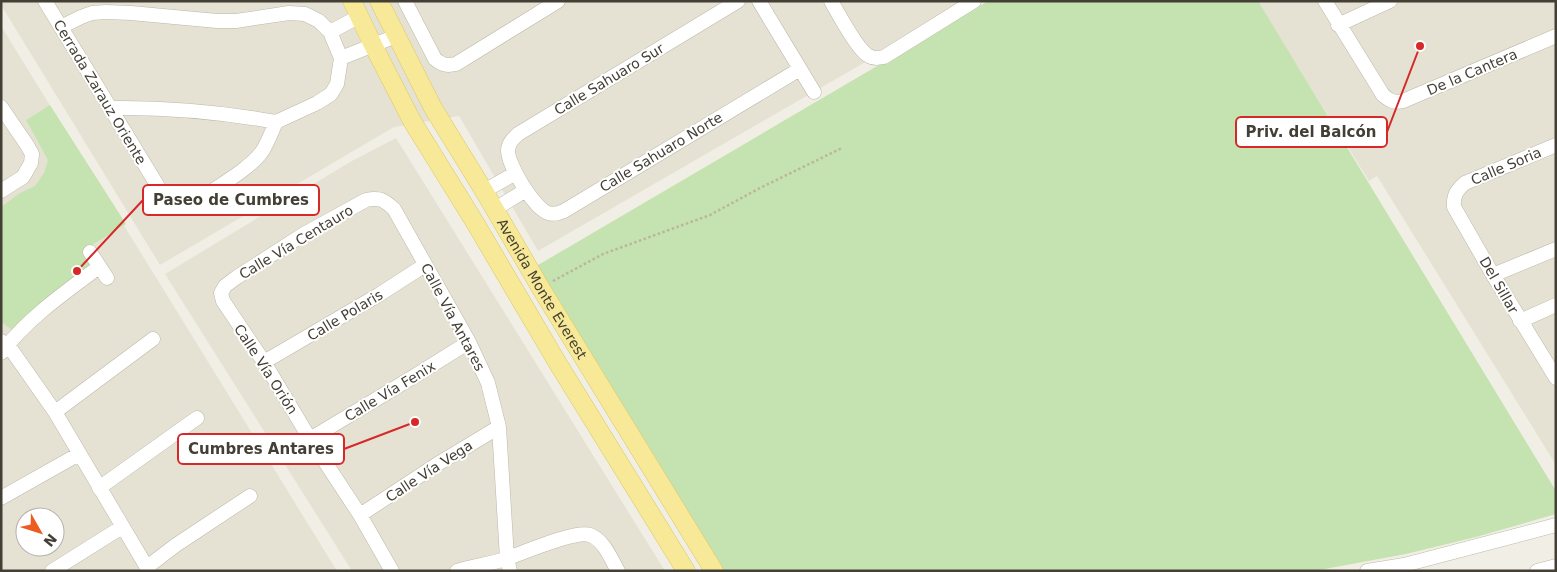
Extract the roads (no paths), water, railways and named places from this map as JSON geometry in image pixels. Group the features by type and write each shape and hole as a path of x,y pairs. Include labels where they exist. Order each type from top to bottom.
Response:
{"main road":[{"name":"Avenida Monte Everest","path":"380,1 433,108 714,571"},
{"name":"Avenida Monte Everest","path":"356,9 412,121 474,220 547,346 686,571"},
{"path":"474,220 495,209"}],"street":[{"name":"Cerrada Zarauz Oriente","path":"45,1 162,193 176,204 194,202 245,168 263,150 276,122"},
{"path":"405,1 435,59 449,66 456,64 558,1"},
{"name":"Calle Sahuaro Sur","path":"521,182 508,152 509,145 518,134 738,1"},
{"path":"759,1 814,92"},
{"path":"831,1 860,48 867,55 875,58 884,57 974,1"},
{"path":"1324,1 1338,25 1390,1"},
{"path":"330,32 356,9"},
{"path":"61,27 92,13 106,12 217,21 236,21 289,13 305,14 319,21 330,32 341,58 337,84 331,94 317,104 276,122 193,110 143,107 110,108"},
{"name":"De la Cantera","path":"1338,25 1383,94 1388,100 1395,102 1403,101 1556,36"},
{"path":"341,58 396,36"},
{"name":"Calle Sahuaro Norte","path":"521,182 545,212 557,214 800,70"},
{"path":"1,107 32,154 31,163 23,178 1,191"},
{"name":"Calle Soria","path":"1458,190 1465,183 1556,145"},
{"path":"484,191 521,182"},
{"path":"495,209 521,182"},
{"name":"Del Sillar","path":"1458,190 1453,198 1454,207 1520,321 1556,378"},
{"name":"Calle Vía Antares","path":"376,198 386,202 394,209 469,342 488,382 499,427 502,565"},
{"name":"Calle Vía Centauro","path":"221,294 225,286 237,277 304,234 366,200 376,198"},
{"path":"1493,275 1556,250"},
{"path":"90,252 103,273 48,304 3,346 54,412 148,569 176,545 250,496"},
{"name":"Calle Polaris","path":"264,362 380,294 425,265"},
{"name":"Calle Vía Orión","path":"221,294 223,302 264,362 310,439 360,515 392,571"},
{"path":"1520,321 1556,305"},
{"path":"54,412 153,339"},
{"name":"Calle Vía Fenix","path":"310,439 469,342"},
{"path":"99,488 198,418"},
{"name":"Calle Vía Vega","path":"360,515 436,465 499,427"},
{"path":"1,498 79,454"},
{"path":"1367,571 1404,565 1556,525"},
{"path":"52,571 122,527"},
{"path":"457,571 502,565 570,537 589,535 605,548 618,571"},
{"path":"1537,571 1556,566"}],"place":[{"name":"Priv. del Balcón","path":"1420,46"},
{"name":"Paseo de Cumbres","path":"77,271"},
{"name":"Cumbres Antares","path":"415,422"}]}
